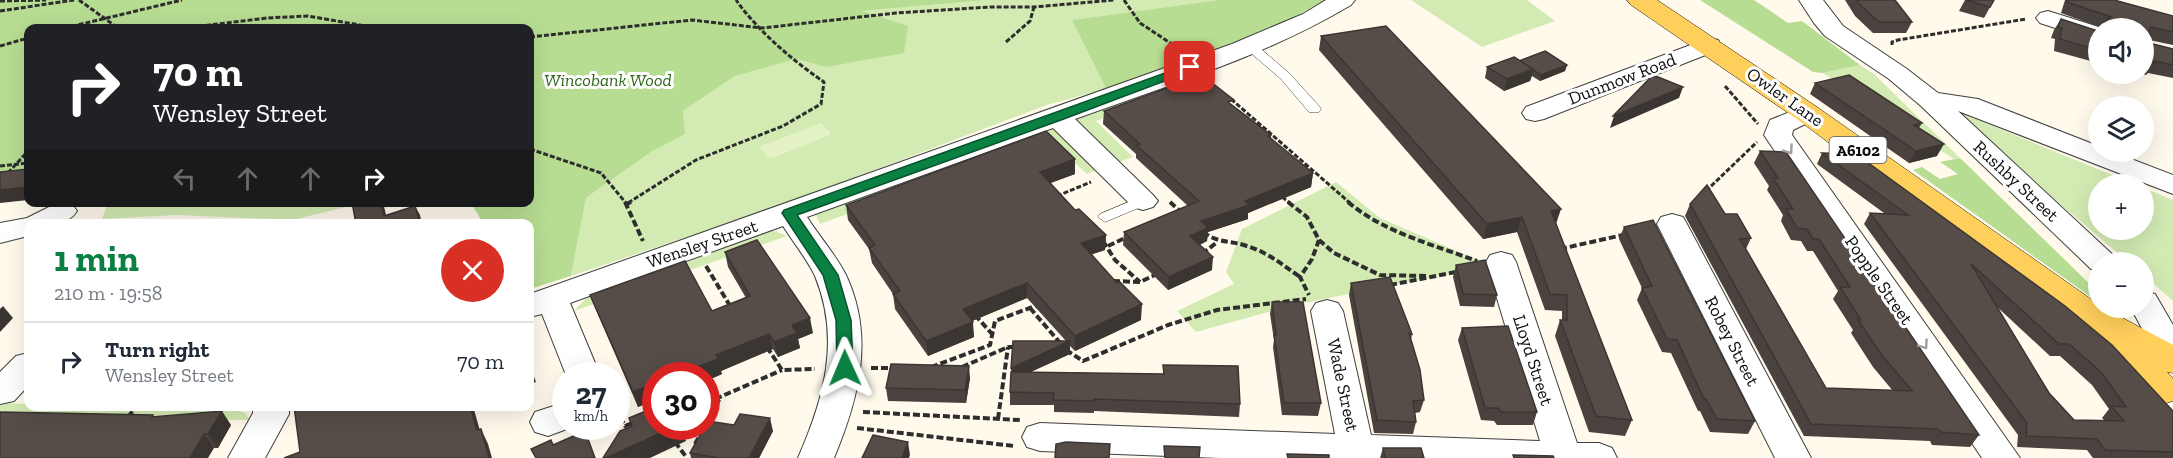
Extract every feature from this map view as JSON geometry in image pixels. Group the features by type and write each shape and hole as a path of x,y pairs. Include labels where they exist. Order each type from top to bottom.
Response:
{"main road":[{"name":"Owler Lane","path":"1640,0 1702,48 1807,113 2072,304 2169,365"}],"street":[{"name":"Wensley Street","path":"541,302 1250,46 1311,19 1343,0"},
{"name":"Rushby Street","path":"1811,0 1821,18 1834,31 1898,74 1930,100 2091,252"},
{"path":"2048,18 2088,32"},
{"name":"Dunmow Road","path":"1535,112 1702,48"},
{"path":"1930,100 1969,105 2173,185"},
{"path":"1772,134 1780,126 1807,113"},
{"path":"1057,117 1143,201"},
{"name":"Popple Street","path":"1772,134 2002,458"},
{"path":"789,213 830,275 844,320 845,368 831,418 816,458"},
{"name":"Robey Street","path":"1672,224 1793,458"},
{"path":"0,233 24,228"},
{"name":"Lloyd Street","path":"1501,262 1576,457"},
{"path":"541,302 576,362"},
{"name":"Wade Street","path":"1326,311 1357,453"},
{"path":"2153,318 2165,340 2169,365"},
{"path":"10,392 24,371"},
{"path":"246,458 270,411"},
{"path":"1040,437 1144,450 1576,457"}],"lane":[{"path":"1250,46 1285,76 1314,109"},
{"path":"1105,217 1143,201"}],"path":[{"path":"0,1 46,0"},
{"path":"0,11 74,0"},
{"path":"79,0 113,24"},
{"path":"81,24 182,0"},
{"path":"627,204 696,160 783,126 821,104 824,82 792,60 762,28 751,21 736,0"},
{"path":"534,37 692,20 762,28 896,13 990,7 1034,7 1114,0"},
{"path":"1124,0 1140,23 1202,63"},
{"path":"1005,42 1030,21 1034,7"},
{"path":"218,24 308,16 354,24"},
{"path":"1898,74 1915,66 1897,52 1891,45 1892,42 2019,19 2048,18"},
{"path":"0,46 24,39"},
{"path":"1672,224 1772,134 1702,48"},
{"path":"1229,97 1362,214 1473,261 1501,262"},
{"path":"534,150 601,173 627,204 652,261"},
{"path":"1056,196 1093,182 1085,173 1091,150"},
{"path":"5,177 24,155"},
{"path":"0,166 24,163"},
{"path":"1048,189 1065,205"},
{"path":"1277,192 1307,217 1319,240 1334,253 1355,265 1380,275 1433,276"},
{"path":"1143,201 1161,193 1183,213 1172,218"},
{"path":"1199,228 1216,243"},
{"path":"1558,250 1626,234"},
{"path":"1108,246 1130,237"},
{"path":"1099,238 1108,246 1115,260 1140,282"},
{"path":"1300,277 1312,259 1319,240"},
{"path":"1030,308 1065,348 1083,361 1168,325 1217,310 1311,298 1300,277 1276,259 1243,244 1216,243 1191,259"},
{"path":"1385,286 1501,262"},
{"path":"706,266 734,313"},
{"path":"1103,279 1140,282 1160,273"},
{"path":"945,370 929,368 990,345 995,321 1048,301"},
{"path":"970,308 992,335"},
{"path":"728,315 742,309"},
{"path":"765,344 782,370"},
{"path":"953,371 1008,347 1020,347"},
{"path":"998,419 1008,347"},
{"path":"1053,348 1065,348"},
{"path":"720,397 782,370 897,368"},
{"path":"121,425 133,411"},
{"path":"831,418 998,419 1042,421 1036,449 831,418"},
{"path":"674,440 687,458 697,440"}],"green space":[{"name":"Wincobank Wood","path":"0,0 987,0 862,11 908,26 904,53 826,67 796,59 735,76 683,111 685,134 651,152 586,198 571,276 534,288 534,219 481,219 473,207 534,207 534,24 24,24 24,173 0,176"},
{"path":"987,0 1218,0 1072,20 1106,89 1047,105 790,202 571,276 586,198 651,152 684,134 683,111 735,76 796,59 826,67 860,11"},
{"path":"1218,0 1326,0 1271,29 1106,89 1072,20"},
{"path":"1411,0 1527,0 1555,21 1482,47"},
{"path":"1700,0 1754,0 1788,23 1802,21 1860,65 1823,73 1813,72"},
{"path":"1860,65 1874,74 1960,158 1954,159 1823,73"},
{"path":"1171,81 1178,92 1096,121 1133,157 1087,174 1049,140 820,224 815,213"},
{"path":"1956,111 2110,174 2088,174 2088,228 1956,115"},
{"path":"821,123 832,134 770,159 759,147"},
{"path":"1960,158 2088,282 2088,295 1913,170 1922,167 1940,179 1958,174 1940,162"},
{"path":"1336,182 1380,218 1480,261 1479,268 1294,305 1196,332 1177,311 1234,284 1226,272 1242,229"},
{"path":"2154,192 2173,200 2173,301 2154,284 2154,252 2116,252 2102,240 2154,240"},
{"path":"106,207 346,207 296,219 176,215 102,219"},
{"path":"762,231 775,231 787,236 574,311 588,296"},
{"path":"0,403 24,404 24,411 239,411 245,413 250,420 153,420 0,416"}],"building":[{"path":"1857,0 1895,0 1912,22 1879,22"},
{"path":"1966,0 1994,0 1990,7"},
{"path":"2068,0 2114,0 2173,16 2173,32 2154,28 2154,18 2109,18 2111,17 2067,2"},
{"path":"2061,19 2088,28 2088,47 2060,39 2062,28 2058,27"},
{"path":"1386,26 1561,209 1551,211 1632,420 1596,416 1560,320 1567,320 1567,295 1550,294 1522,217 1487,224 1321,36"},
{"path":"2154,44 2173,49 2173,65 2154,61"},
{"path":"1545,51 1567,65 1541,75 1519,61"},
{"path":"1514,57 1533,69 1507,79 1487,67"},
{"path":"1202,75 1234,100 1228,102 1271,135 1268,136 1313,173 1245,201 1249,205 1201,221 1208,228 1190,236 1213,257 1169,277 1124,232 1199,201 1136,145 1140,144 1104,111"},
{"path":"1653,75 1683,87 1613,116"},
{"path":"1849,75 1922,123 1914,125 1944,144 1916,151 1815,83"},
{"path":"1046,131 1075,159 1040,172 1075,210 1079,209 1106,235 1081,243 1117,283 1120,282 1142,304 1075,336 1027,283 963,309 973,322 926,341 893,294 900,291 869,248 875,245 846,205"},
{"path":"1760,151 1786,152 1979,435 1941,432 1938,429 1811,424 1690,204 1707,185 1725,214 1737,214 1751,238 1740,239 1826,388 1912,391 1881,354 1858,320 1861,320 1840,287 1850,287 1819,239 1813,239 1807,229 1797,228 1786,209 1793,209 1773,178 1778,178"},
{"path":"1822,153 1856,154 2065,306 2112,345 2173,411 2173,452 2105,450 2097,439 2026,436 2027,423 1870,213 1908,215","holes":["1971,264 2059,344 2069,344 2102,373 2126,407 2111,406 2124,421 2074,420 2049,393"]},
{"path":"24,169 24,187 0,190 0,172"},
{"path":"353,207 382,207 384,216 415,207 419,219 355,219"},
{"path":"1653,220 1755,421 1717,419 1704,399 1677,340 1667,339 1642,288 1652,286 1624,227"},
{"path":"757,240 810,318 792,325 797,333 774,342 769,334 716,355 718,359 710,362 642,362 642,388 633,392 630,385 630,362 620,362 590,295 685,261 712,311 750,296 725,252"},
{"path":"1485,260 1497,295 1463,294 1456,265"},
{"path":"1390,277 1412,334 1409,333 1420,370 1424,400 1413,401 1416,422 1377,420 1351,283"},
{"path":"1272,302 1303,302 1321,403 1284,403 1274,335 1276,335"},
{"path":"1508,326 1537,412 1501,412 1498,408 1485,408 1462,328"},
{"path":"1013,341 1070,341 1011,368"},
{"path":"891,364 969,366 965,390 886,388"},
{"path":"1163,365 1238,366 1240,404 1094,399 1094,401 1053,400 1054,393 1010,392 1011,372 1164,374"},
{"path":"222,411 208,434 204,434 190,458 0,458 0,412 153,415 152,417"},
{"path":"295,411 471,411 477,430 481,429 489,458 284,458 300,452"},
{"path":"642,413 642,440 645,440 603,458 614,440 630,440 630,427 632,426 630,418"},
{"path":"740,414 770,418 749,458 719,458 690,453 697,440 720,440 720,423 734,425"},
{"path":"873,435 908,442 902,458 862,458"},
{"path":"551,440 553,445 564,440 588,440 595,458 536,458 531,449"},
{"path":"1066,442 1110,444 1109,458 1055,458 1056,444"},
{"path":"1164,446 1200,447 1199,458 1165,458"},
{"path":"1383,448 1421,448 1424,458 1385,458"},
{"path":"1287,454 1329,455 1329,458 1288,458"},
{"path":"1513,455 1553,456 1554,458 1514,458"}],"route":[{"path":"845,368 844,320 830,275 789,213 1190,67"}]}
